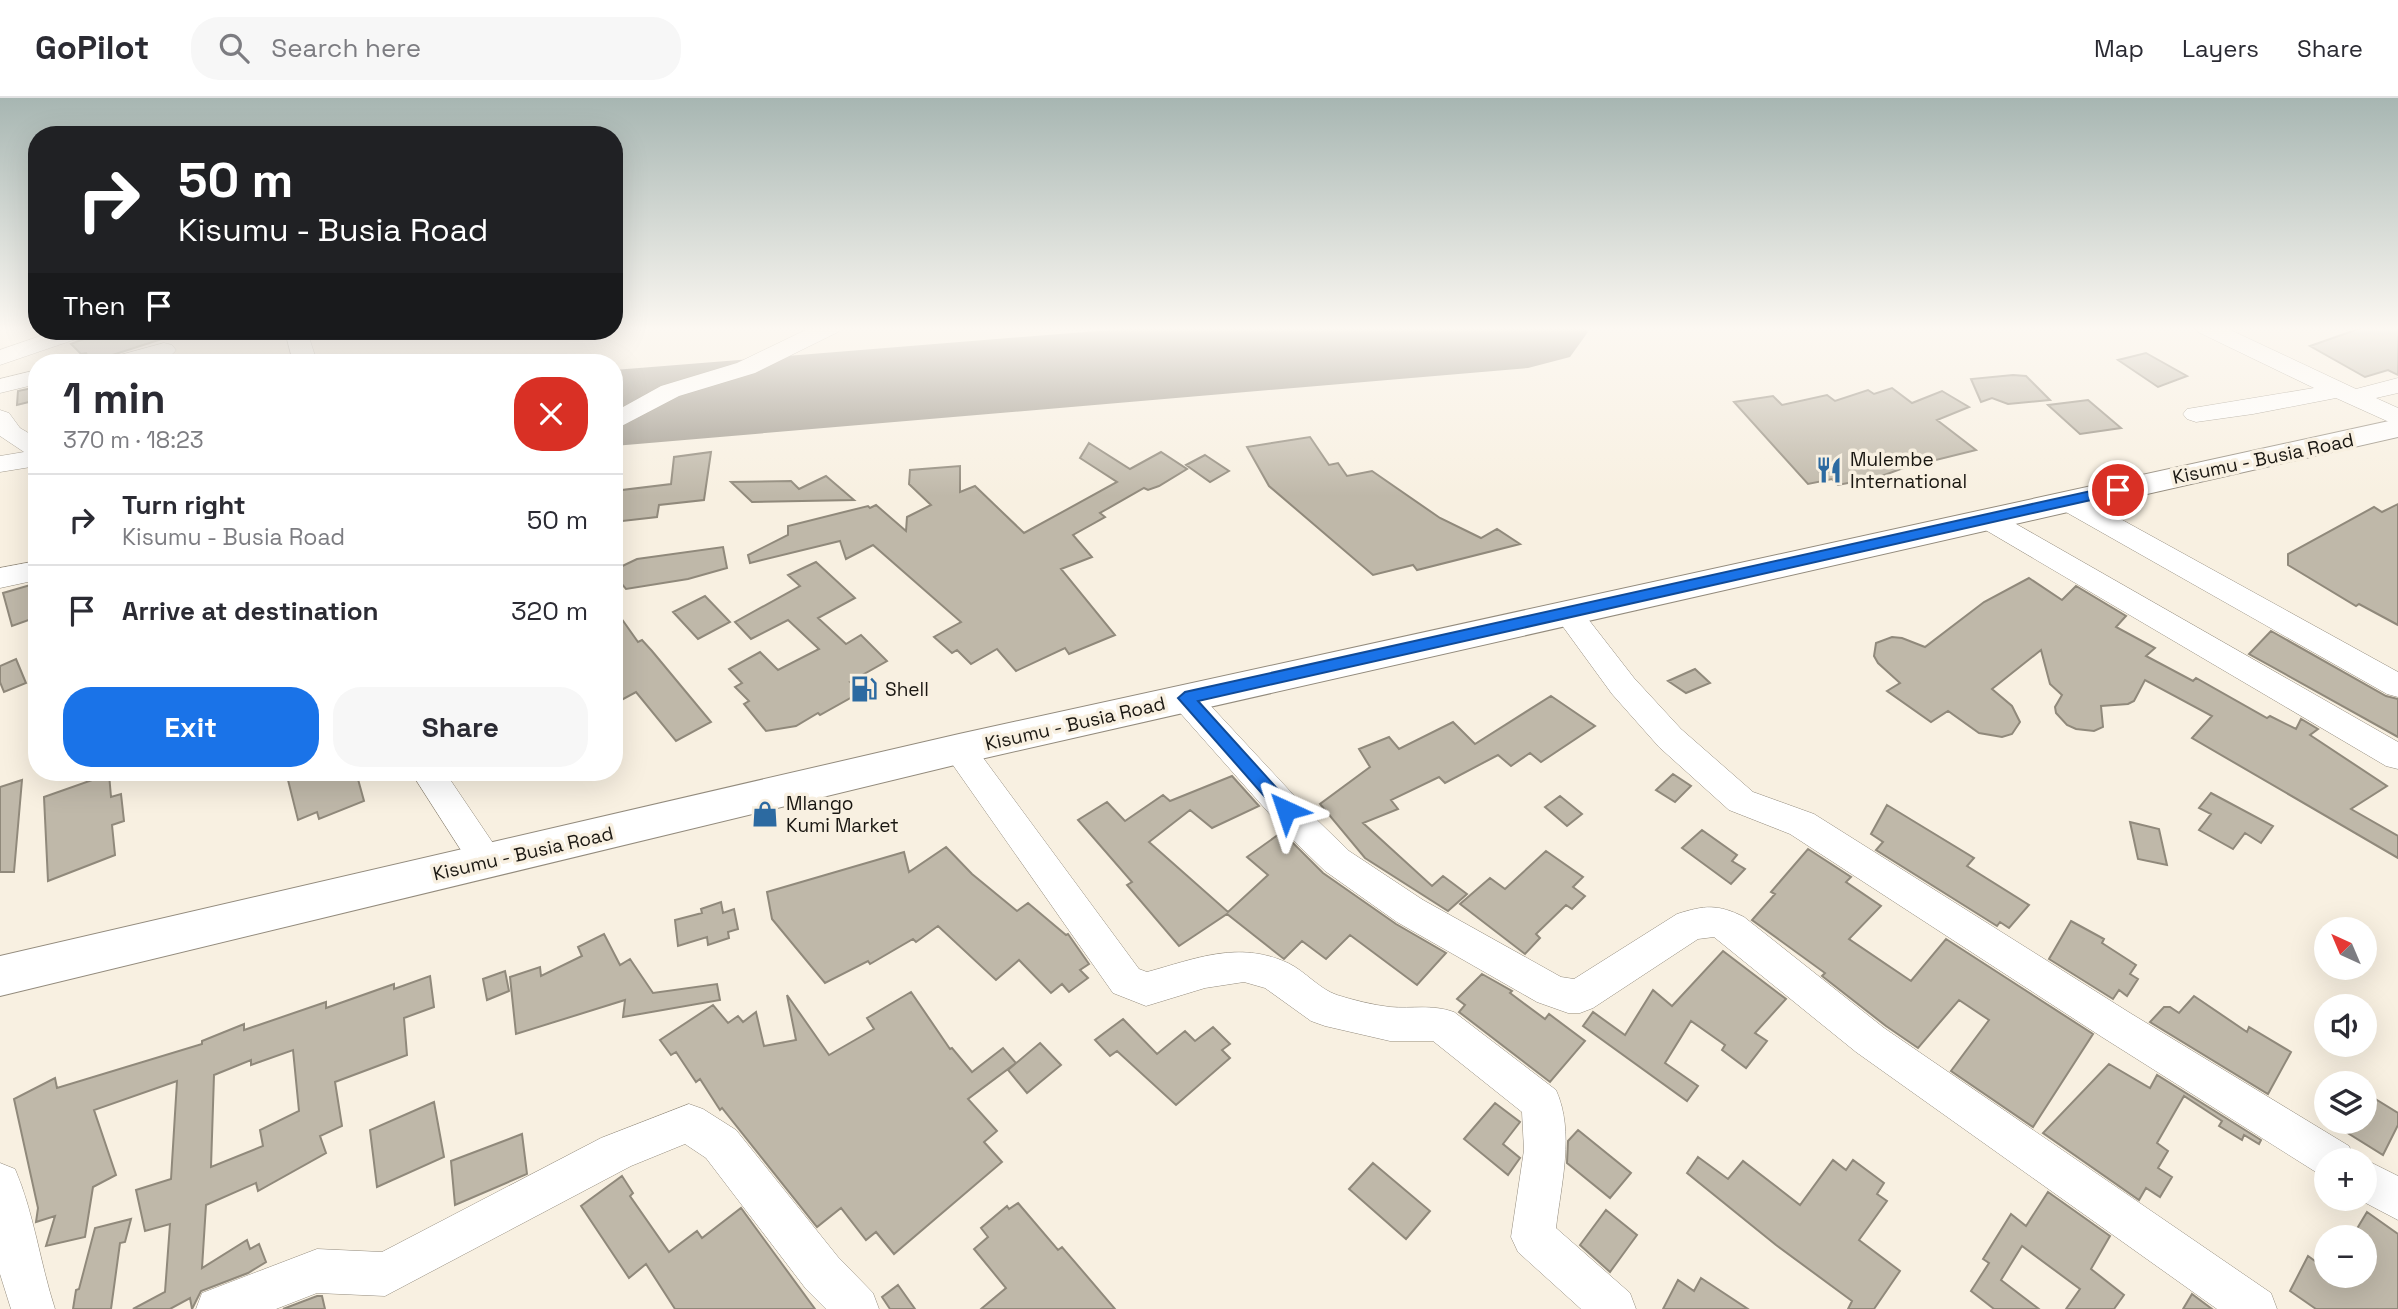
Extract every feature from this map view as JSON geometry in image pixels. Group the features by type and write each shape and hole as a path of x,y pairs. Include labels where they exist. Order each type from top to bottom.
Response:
{"highway":[{"name":"Kisumu - Busia Road","path":"0,976 959,749 2398,428"}],"street":[{"path":"623,417 670,391 695,384"},
{"path":"2324,384 2398,418"},
{"path":"2196,414 2398,385"},
{"path":"0,418 11,433 28,443"},
{"path":"0,464 28,459"},
{"path":"2067,501 2398,686"},
{"path":"1987,519 2103,589 2398,757"},
{"path":"0,578 28,572"},
{"path":"1568,613 1623,686 1670,738 1741,800 1802,824 2315,1148"},
{"path":"1185,698 1303,828 1337,861 1410,911 1550,990 1568,996 1580,996 1690,925 1717,921 1731,928 1870,1040 2255,1309"},
{"path":"959,749 1126,981 1146,989 1205,972 1244,966 1276,975 1325,1009 1390,1024 1440,1024 1542,1103 1545,1150 1533,1237 1614,1309"},
{"path":"432,781 487,862"},
{"path":"218,1309 317,1271 385,1274 617,1152 689,1123 721,1143 822,1273 857,1309"},
{"path":"0,1183 19,1265 33,1309"},
{"path":"2377,1187 2398,1199"}],"building":[{"path":"1973,384 2034,384 2050,400 2008,404 1992,398 1981,402"},
{"path":"1892,388 1912,403 1942,391 1969,407 1937,420 1976,450 1928,462 1925,460 1879,477 1838,485 1832,479 1808,484 1734,402 1773,396 1782,405 1827,395 1835,401 1868,390 1874,394"},
{"path":"28,389 28,402 17,405 18,391"},
{"path":"2088,400 2121,428 2080,434 2048,405"},
{"path":"1310,437 1329,465 1338,463 1347,476 1372,471 1440,518 1481,538 1497,529 1520,544 1417,570 1413,565 1373,575 1269,486 1247,447"},
{"path":"1089,443 1130,469 1161,452 1187,469 1159,486 1148,490 1144,488 1100,513 1105,517 1073,535 1092,557 1061,569 1115,635 1069,654 1065,648 1016,671 997,649 971,664 957,650 952,653 934,637 961,622 873,545 846,559 840,541 750,563 748,555 788,535 788,526 868,506 870,508 876,505 906,531 907,517 931,505 909,484 910,470 960,466 960,492 975,486 1024,533 1117,482 1080,458"},
{"path":"711,452 704,500 659,505 657,517 623,521 623,490 671,484 674,457"},
{"path":"1205,455 1229,471 1210,482 1186,465"},
{"path":"826,476 854,500 752,502 731,482 791,481 799,489"},
{"path":"2398,504 2398,625 2359,604 2356,606 2288,565 2288,554 2374,507 2382,512"},
{"path":"723,547 727,568 688,579 626,589 623,586 623,566 637,559"},
{"path":"816,562 855,598 818,618 846,644 861,635 887,661 850,682 861,692 796,726 766,731 744,704 749,701 735,687 742,683 729,669 760,652 778,670 819,649 788,620 751,639 735,622 800,586 788,575"},
{"path":"2029,578 2062,600 2076,586 2126,616 2116,627 2155,648 2146,656 2193,681 2196,678 2267,718 2270,716 2296,729 2301,719 2318,729 2310,735 2387,786 2351,809 2398,836 2398,858 2192,738 2212,716 2145,680 2134,701 2101,706 2103,727 2094,731 2076,729 2067,725 2056,713 2055,707 2062,695 2050,684 2041,650 1992,689 2012,706 2020,722 2012,734 2002,737 1979,733 1948,711 1931,722 1887,691 1900,683 1878,663 1874,656 1876,643 1892,637 1925,647 1984,602"},
{"path":"28,586 28,620 12,626 3,593"},
{"path":"705,596 730,622 698,639 673,612"},
{"path":"623,621 638,642 642,640 711,722 676,741 636,692 623,699"},
{"path":"2271,631 2386,696 2398,699 2398,737 2249,654"},
{"path":"16,659 26,683 4,692 0,682 0,666"},
{"path":"1695,669 1710,683 1686,693 1668,681"},
{"path":"1551,696 1595,726 1541,762 1530,753 1511,766 1498,755 1445,783 1439,777 1391,800 1398,809 1363,823 1432,886 1443,876 1467,894 1448,911 1365,858 1320,804 1370,767 1359,749 1389,737 1399,749 1453,722 1475,744"},
{"path":"1673,774 1691,786 1675,802 1656,790"},
{"path":"1232,776 1259,806 1212,828 1190,810 1149,842 1228,912 1268,875 1247,857 1282,832 1323,873 1396,924 1446,953 1417,985 1350,935 1326,959 1302,941 1284,959 1227,914 1179,946 1127,885 1132,882 1078,820 1107,802 1125,821 1163,795 1170,801"},
{"path":"22,780 14,872 0,872 0,787"},
{"path":"89,781 110,781 111,797 121,794 124,821 112,825 115,855 48,881 44,797"},
{"path":"288,781 358,781 364,801 319,819 317,812 298,820"},
{"path":"2211,793 2273,826 2261,843 2245,833 2233,849 2199,830 2211,814 2199,808"},
{"path":"1560,796 1582,814 1567,826 1545,807"},
{"path":"1887,805 1974,858 1967,866 2029,905 2009,928 2000,922 1997,926 1876,850 1883,842 1871,834"},
{"path":"2130,822 2159,829 2167,865 2138,859"},
{"path":"1702,830 1737,855 1732,861 1745,869 1731,884 1682,848"},
{"path":"946,847 972,874 1017,911 1028,903 1068,934 1089,964 1080,970 1088,978 1069,992 1062,984 1051,993 1019,960 996,980 938,926 916,942 913,939 870,964 868,961 825,983 772,919 767,892 904,852 909,872"},
{"path":"1808,849 1851,877 1846,882 1881,906 1849,939 1911,981 1946,939 2093,1034 2033,1127 1951,1071 1989,1020 1959,1000 1918,1048 1822,976 1825,973 1752,920 1775,894 1771,892"},
{"path":"1546,851 1583,877 1573,887 1585,896 1572,909 1566,905 1536,934 1540,938 1525,954 1460,904 1490,878 1505,889"},
{"path":"721,902 723,913 734,909 738,929 728,932 729,938 708,945 707,937 678,946 675,920 702,913 701,909"},
{"path":"2071,921 2104,939 2102,943 2136,965 2130,974 2138,979 2127,996 2119,990 2113,999 2049,959"},
{"path":"604,934 620,965 630,959 653,993 717,984 720,1000 623,1017 625,1000 516,1034 510,977 540,967 541,976 582,956 578,947"},
{"path":"1723,951 1786,999 1755,1033 1767,1041 1746,1068 1722,1050 1725,1045 1691,1021 1665,1063 1698,1086 1687,1101 1583,1026 1593,1012 1625,1035 1653,990 1672,1006"},
{"path":"505,971 509,991 487,1000 483,979"},
{"path":"1482,974 1512,991 1510,993 1545,1019 1549,1014 1585,1041 1550,1082 1459,1012 1465,1005 1457,999"},
{"path":"430,976 434,1007 404,1018 407,1055 335,1082 342,1126 320,1136 326,1153 258,1191 256,1183 206,1205 202,1268 247,1240 250,1249 259,1244 266,1262 248,1273 201,1291 192,1309 190,1298 170,1309 133,1309 165,1292 170,1224 145,1231 136,1190 171,1179 177,1081 94,1110 116,1175 93,1187 85,1237 46,1246 55,1216 36,1222 38,1208 14,1099 55,1078 57,1088 202,1044 202,1041 244,1024 244,1030 326,1002 326,1008 394,984 394,989","holes":["293,1050 299,1111 260,1130 263,1146 211,1167 214,1075 251,1060 251,1065"]},
{"path":"911,992 950,1049 952,1048 972,1072 1003,1048 1016,1063 968,1099 997,1131 984,1142 1002,1162 894,1254 876,1232 866,1240 841,1208 817,1227 722,1108 720,1110 700,1079 696,1082 676,1052 671,1055 660,1040 713,1005 728,1023 738,1016 743,1022 756,1012 764,1046 796,1040 787,995 829,1055 874,1029 867,1018"},
{"path":"2194,996 2247,1032 2249,1027 2291,1052 2268,1094 2150,1022 2164,1007 2170,1007 2179,1013"},
{"path":"1123,1019 1157,1054 1185,1031 1195,1041 1213,1027 1230,1044 1222,1050 1230,1058 1176,1105 1117,1051 1110,1056 1095,1040"},
{"path":"1040,1043 1061,1065 1027,1093 1008,1070"},
{"path":"2109,1064 2150,1088 2157,1075 2261,1140 2259,1144 2244,1135 2242,1140 2219,1126 2222,1121 2184,1096 2157,1143 2168,1151 2158,1168 2172,1177 2160,1197 2146,1188 2139,1200 2043,1133"},
{"path":"2377,1100 2398,1113 2398,1125 2383,1155 2377,1151 2377,1148 2372,1148 2349,1134 2377,1134"},
{"path":"434,1102 444,1157 377,1187 370,1130"},
{"path":"1495,1103 1520,1122 1503,1144 1520,1158 1508,1175 1464,1139"},
{"path":"1578,1130 1631,1173 1610,1198 1567,1163 1568,1141"},
{"path":"522,1134 527,1174 455,1205 451,1161"},
{"path":"1698,1157 1728,1179 1743,1161 1800,1205 1833,1160 1846,1170 1853,1160 1884,1183 1877,1194 1887,1201 1859,1240 1900,1271 1874,1309 1848,1309 1852,1301 1776,1245 1687,1173"},
{"path":"1373,1163 1430,1211 1406,1239 1349,1189"},
{"path":"622,1176 633,1193 630,1196 669,1252 697,1231 702,1238 741,1208 815,1309 675,1309 646,1264 629,1278 581,1206"},
{"path":"2048,1192 2110,1236 2091,1269 2124,1295 2114,1309 2066,1309 2080,1289 2022,1246 2001,1280 2039,1309 1994,1309 1971,1291 1989,1263 1983,1259 2011,1214 2026,1226"},
{"path":"1018,1203 1058,1250 1062,1247 1115,1309 981,1309 1006,1288 974,1249 988,1237 981,1228 1007,1206 1009,1209"},
{"path":"1606,1210 1637,1235 1610,1272 1580,1245"},
{"path":"2367,1212 2398,1234 2398,1309 2316,1309 2290,1291 2308,1256 2314,1260 2314,1288 2377,1288 2377,1225 2359,1225"},
{"path":"131,1219 125,1242 120,1243 111,1309 73,1309 95,1228"},
{"path":"1701,1278 1748,1309 1663,1309 1678,1280 1694,1291"},
{"path":"898,1285 915,1309 890,1309 882,1297"},
{"path":"2192,1294 2212,1309 2183,1309"},
{"path":"322,1296 325,1309 283,1309"}],"runway":[{"path":"623,407 908,384"}],"place":[{"name":"Mulembe International","path":"1829,470"},
{"name":"Shell","path":"864,689"},
{"name":"Mlango Kumi Market","path":"765,814"}],"route":[{"path":"1286,810 1185,698 2118,490"}]}
